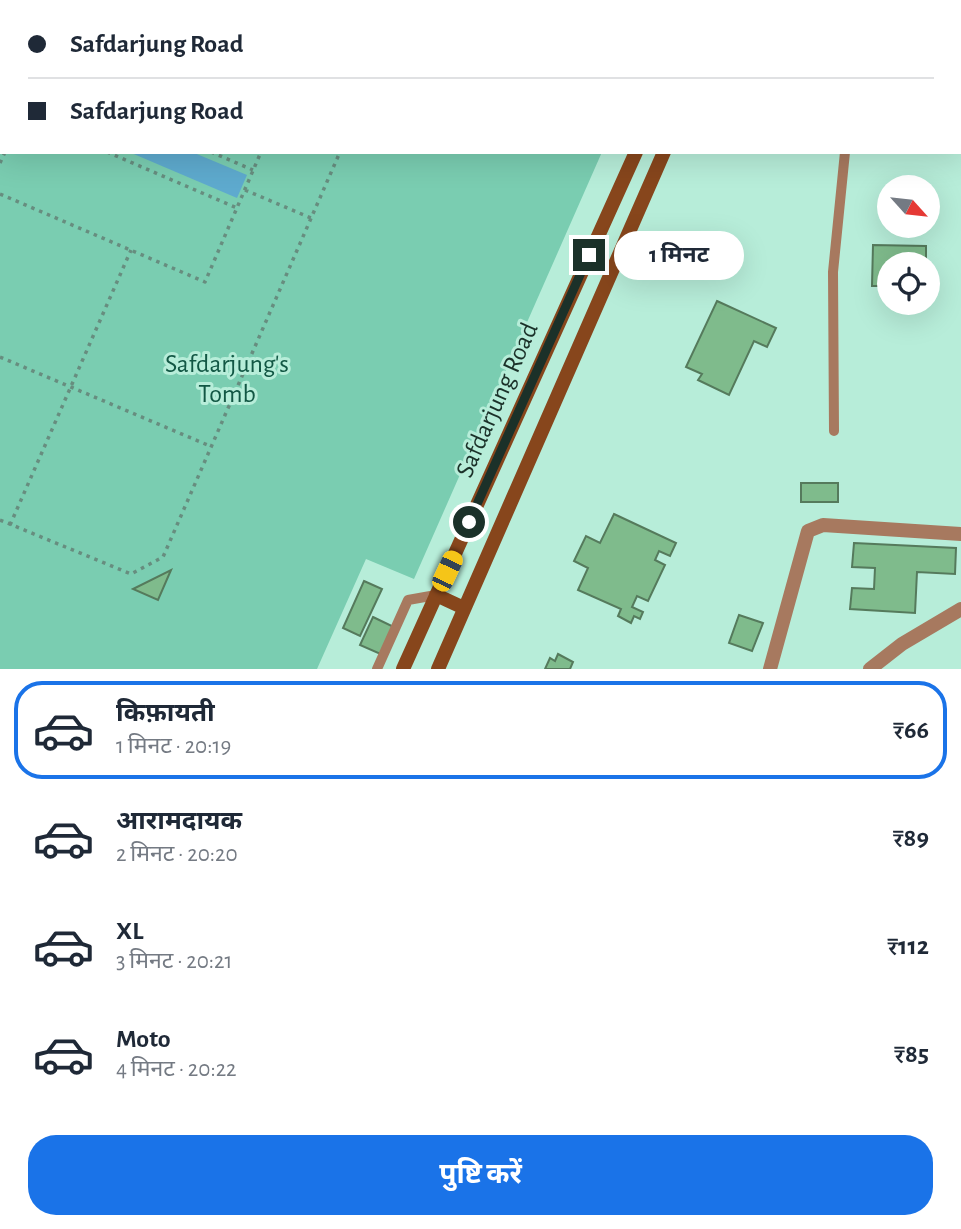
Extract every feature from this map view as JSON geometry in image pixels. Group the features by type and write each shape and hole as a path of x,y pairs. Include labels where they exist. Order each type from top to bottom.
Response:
{"main road":[{"name":"Safdarjung Road","path":"403,669 635,154"},
{"name":"Safdarjung Road","path":"438,669 663,154"},
{"path":"436,595 464,608"}],"street":[{"path":"770,669 808,531 823,525 961,534"},
{"path":"870,669 902,644 961,609"}],"lane":[{"path":"834,431 833,272 845,154"},
{"path":"377,669 408,600 436,595"}],"path":[{"path":"112,154 237,208"},
{"path":"216,154 253,170"},
{"path":"0,194 205,282 260,154"},
{"path":"0,520 131,574 163,557 339,154"},
{"path":"245,190 311,218"},
{"path":"10,525 131,250"},
{"path":"0,357 210,446"}],"green space":[{"name":"Safdarjung's Tomb","path":"0,154 601,154 414,579 366,559 317,669 0,669"}],"water":[{"path":"134,154 197,154 247,175 237,198"}],"building":[{"path":"873,245 926,246 926,252 877,252 877,286 872,286"},
{"path":"717,301 776,328 767,347 754,341 729,395 698,380 702,374 686,367"},
{"path":"801,483 838,483 838,502 801,502"},
{"path":"614,514 676,543 670,556 659,551 655,560 665,565 648,601 637,596 632,607 643,612 640,619 634,616 631,623 618,616 621,609 578,590 588,568 574,561 586,536 600,543"},
{"path":"854,543 956,548 955,574 917,572 915,613 850,609 852,588 874,589 875,568 852,567"},
{"path":"171,570 158,600 133,589"},
{"path":"364,581 382,589 360,636 343,628"},
{"path":"739,615 763,623 752,651 729,643"},
{"path":"373,617 398,629 385,656 360,645"},
{"path":"558,654 573,662 570,669 545,669 550,658 555,661"}],"route":[{"path":"469,522 589,255"}]}
